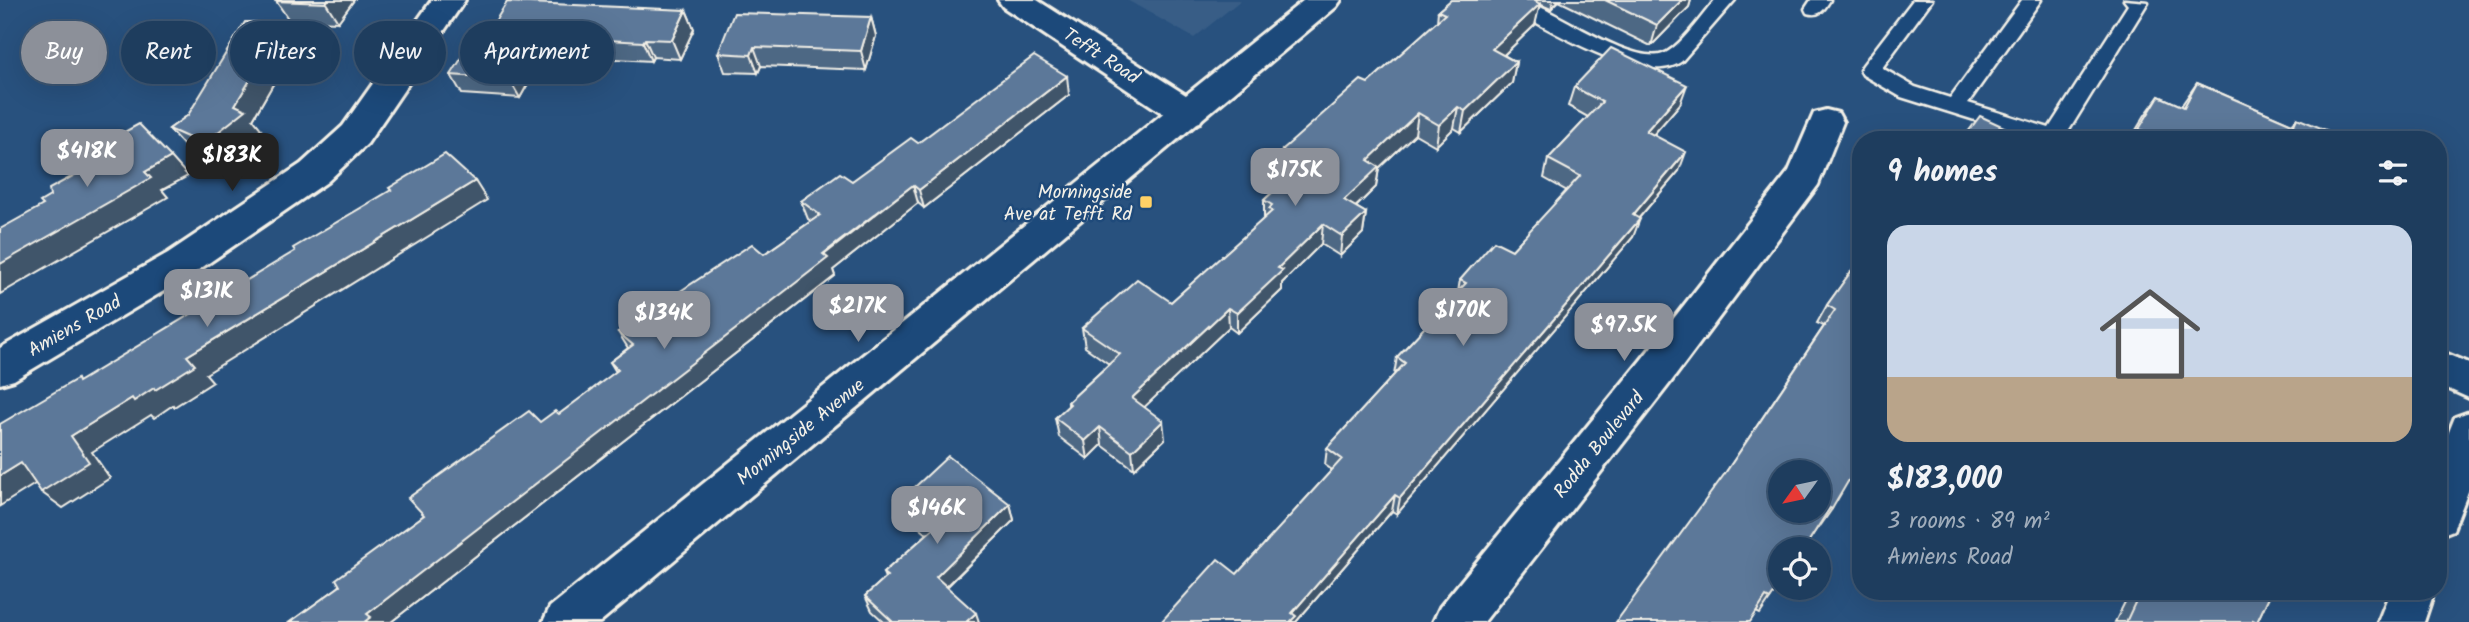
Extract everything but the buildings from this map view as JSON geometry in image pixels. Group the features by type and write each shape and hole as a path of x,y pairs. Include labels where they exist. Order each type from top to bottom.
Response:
{"street":[{"name":"Amiens Road","path":"0,368 181,263 314,173 355,135 449,0"},
{"name":"Tefft Road","path":"1014,0 1188,113"},
{"name":"Morningside Avenue","path":"566,622 1325,0"},
{"name":"Rodda Boulevard","path":"1456,622 1656,371 1805,176 1826,122"},
{"path":"2447,370 2469,381"},
{"path":"2447,491 2469,429"},
{"path":"2401,622 2409,600"}],"lane":[{"path":"1510,0 1619,54 1645,63 1669,60 1726,0"},
{"path":"1923,0 1870,70 1908,92 2035,131"},
{"path":"1955,106 2032,0"},
{"path":"2058,131 2139,2 2133,0"}],"shaded area":[{"path":"1127,0 1241,0 1194,38"}],"place":[{"name":"Morningside Ave at Tefft Rd","path":"1146,202"}]}
